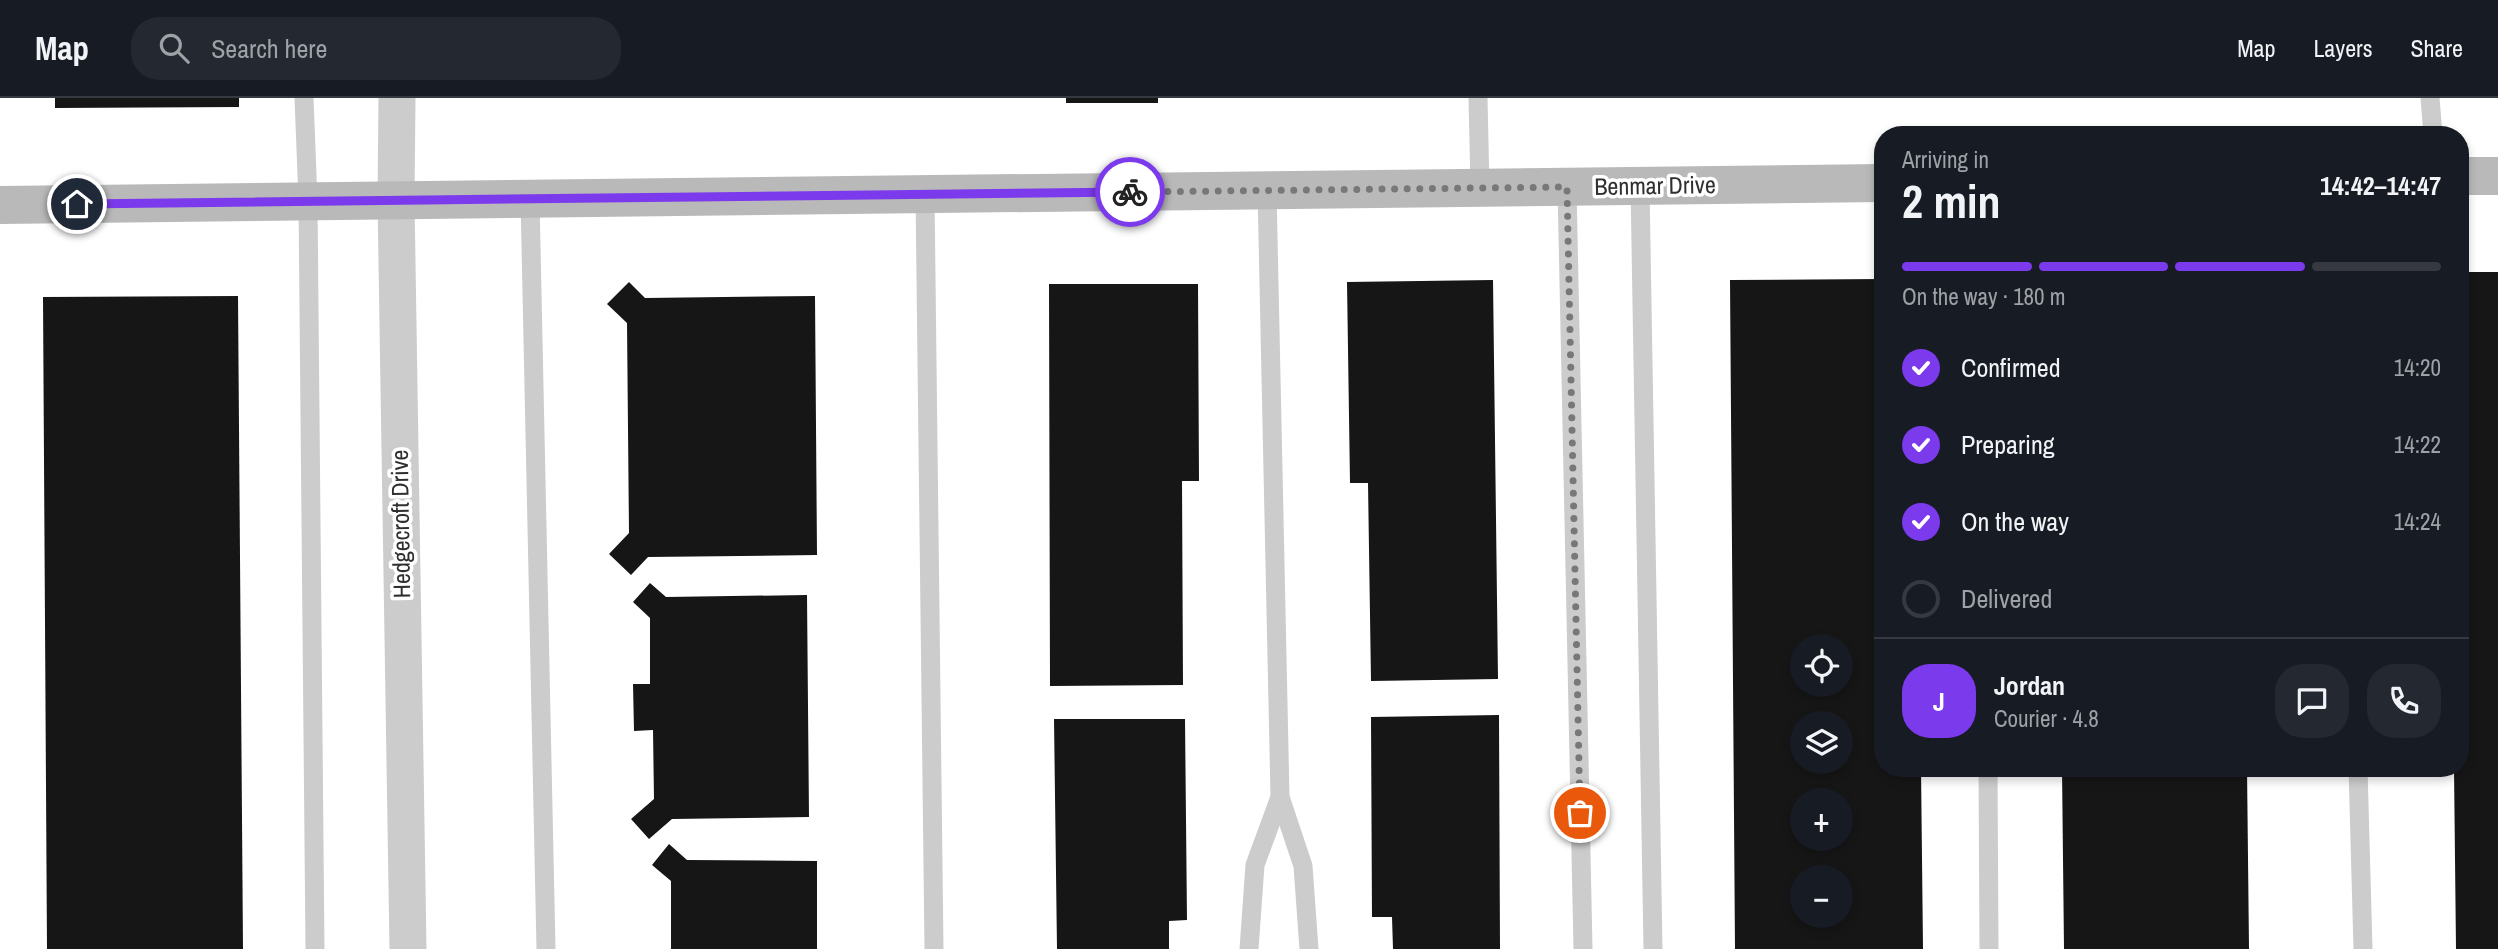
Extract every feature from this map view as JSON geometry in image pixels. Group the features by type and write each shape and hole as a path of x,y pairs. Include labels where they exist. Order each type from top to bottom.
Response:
{"street":[{"name":"Hedgecroft Drive","path":"397,98 396,200 408,949"},
{"path":"2469,176 2498,176"},
{"name":"Benmar Drive","path":"0,205 1874,183"}],"lane":[{"path":"304,98 309,201 315,949"},
{"path":"1478,98 1480,187"},
{"path":"2430,98 2432,126"},
{"path":"1640,186 1653,949"},
{"path":"1567,187 1583,949"},
{"path":"1267,190 1280,797 1303,866 1309,949"},
{"path":"925,194 934,949"},
{"path":"530,199 546,949"},
{"path":"1988,777 1989,949"},
{"path":"2358,777 2363,949"},
{"path":"1249,949 1255,865 1280,797"}],"building":[{"path":"55,98 239,98 239,107 55,108"},
{"path":"1066,98 1158,98 1158,103 1066,103"},
{"path":"2469,272 2498,272 2498,949 2456,949 2454,777 2469,777"},
{"path":"1874,279 1874,777 1921,777 1923,949 1735,949 1730,280"},
{"path":"1493,280 1498,679 1371,681 1368,483 1350,483 1347,282"},
{"path":"629,282 645,298 815,296 817,555 648,557 631,575 609,554 629,533 627,323 607,304"},
{"path":"1049,284 1198,284 1199,481 1182,481 1183,685 1050,686"},
{"path":"238,296 243,949 47,949 43,297"},
{"path":"650,583 666,597 807,595 809,817 672,819 649,839 631,819 654,799 653,730 634,731 633,684 650,684 650,618 633,602"},
{"path":"1499,715 1500,949 1393,949 1392,917 1372,917 1371,717"},
{"path":"1054,719 1185,719 1187,920 1169,921 1169,949 1057,949"},
{"path":"2062,777 2247,777 2249,949 2064,949"},
{"path":"669,844 687,860 817,861 817,949 671,949 671,881 652,865"}],"way so far":[{"path":"1130,192 1567,187 1580,813"}],"route":[{"path":"77,204 1130,192"}]}
